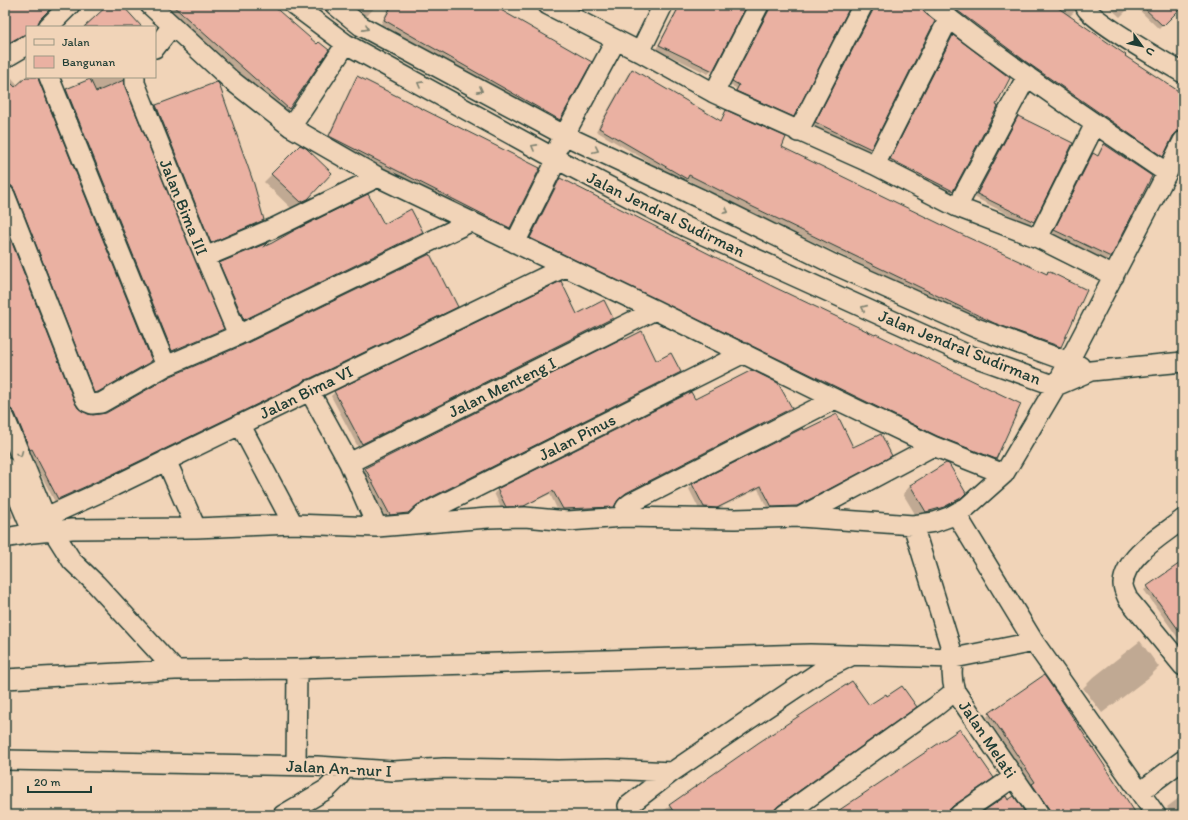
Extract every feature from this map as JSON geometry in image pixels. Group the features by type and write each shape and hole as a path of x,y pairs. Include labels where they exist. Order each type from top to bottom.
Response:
{"street":[{"path":"49,26 70,5"},
{"path":"150,5 231,80 292,127 378,176 933,446 1004,474"},
{"name":"Jalan Jendral Sudirman","path":"294,5 346,44 555,158 686,227 966,354 1056,386"},
{"name":"Jalan Jendral Sudirman","path":"335,5 361,26 564,135 699,198 835,265 969,325 1091,371"},
{"path":"548,5 640,52 714,93 875,166 957,207 1038,238 1114,276"},
{"path":"640,52 663,5"},
{"path":"714,93 759,5"},
{"path":"798,132 863,5"},
{"path":"932,5 1027,76 1168,173"},
{"path":"1087,5 1086,8 1090,13 1107,26 1183,73"},
{"path":"875,166 949,18"},
{"path":"156,47 172,26"},
{"path":"515,242 555,158 564,135 616,40"},
{"path":"292,127 346,44"},
{"path":"5,58 26,46"},
{"path":"957,207 1027,76"},
{"path":"49,78 166,366"},
{"name":"Jalan Bima III","path":"135,78 135,83 238,335"},
{"path":"1038,238 1095,124"},
{"path":"5,538 33,533 49,524 72,529 196,528 293,524 377,527 412,525 452,520 525,517 568,521 624,518 735,519 800,517 913,525 935,522 956,514 1004,474 1069,362 1168,173 1183,141"},
{"path":"205,257 274,228 378,176"},
{"path":"5,195 87,402 92,404 101,403 166,366 238,335 470,222"},
{"path":"686,227 699,198"},
{"name":"Jalan Bima VI","path":"49,524 63,510 565,267"},
{"name":"Jalan Menteng I","path":"348,463 656,310"},
{"name":"Jalan Pinus","path":"412,525 422,515 437,507 744,354"},
{"path":"1056,386 1091,371 1183,362"},
{"path":"309,390 348,463 377,527"},
{"path":"624,518 624,508 631,503 835,399"},
{"path":"5,418 49,524 72,561 96,584 175,670"},
{"path":"240,424 293,524"},
{"path":"800,517 933,446"},
{"path":"166,460 196,528"},
{"path":"5,467 33,533"},
{"path":"956,514 1034,642 1156,815"},
{"path":"1180,657 1128,599 1123,586 1125,575 1136,556 1183,519"},
{"path":"913,525 954,658"},
{"path":"5,679 175,670 297,669 810,654 954,658 1034,642"},
{"path":"628,806 672,772 754,716 821,671 851,656"},
{"name":"Jalan Melati","path":"954,658 951,669 951,681 955,691 1040,815"},
{"path":"296,765 297,669"},
{"path":"784,815 935,707 955,691"},
{"name":"Jalan An-nur I","path":"5,760 296,765 393,771 444,768 552,770 608,769 672,772"},
{"path":"1140,792 1183,760"},
{"path":"283,815 327,789 345,768"},
{"path":"959,815 1014,777"}],"building":[{"path":"5,5 54,5 40,19 37,26 26,26 26,34 5,45"},
{"path":"108,5 122,5 141,26 85,26"},
{"path":"172,5 272,5 317,44 319,42 329,50 289,109"},
{"path":"392,5 492,5 592,62 560,120 384,20"},
{"path":"680,5 747,5 713,71 659,45"},
{"path":"770,5 851,5 794,117 736,91 739,85 732,81 769,10"},
{"path":"874,5 921,5 925,13 935,21 871,149 815,122 873,10"},
{"path":"950,5 1054,5 1126,55 1125,56 1183,94 1183,130 1177,132 1173,136 1163,157 1025,61"},
{"path":"1141,5 1183,5 1183,6 1163,26"},
{"path":"953,35 1010,78 996,105 998,106 953,191 890,159"},
{"path":"632,69 721,121 726,110 786,137 782,147 967,237 1047,274 1048,271 1087,290 1061,347 994,323 689,175 687,179 599,128"},
{"path":"357,76 540,168 510,228 329,136"},
{"path":"5,77 15,87 26,77 38,78 152,361 94,393 15,191 12,186 5,184"},
{"path":"90,79 96,92 124,80 125,87 224,329 172,351 66,89"},
{"path":"217,82 254,184 264,220 211,243 156,105"},
{"path":"1018,116 1073,143 1034,222 977,194"},
{"path":"1104,144 1152,176 1111,257 1054,230 1093,153 1098,156"},
{"path":"300,145 306,148 332,173 308,199 301,202 271,174"},
{"path":"560,178 774,287 1021,404 996,459 937,436 530,238"},
{"path":"368,194 384,224 411,209 423,232 244,320 219,263 267,243 263,247 272,243"},
{"path":"5,225 75,403 78,408 88,414 93,415 106,413 171,376 243,345 430,254 458,307 309,379 304,380 301,383 109,476 58,499 32,449 30,450 15,413 11,409 5,407"},
{"path":"561,281 577,314 604,300 613,318 362,444 334,391"},
{"path":"642,331 656,360 671,353 681,372 432,497 417,505 408,513 390,515 365,468 623,338 624,340"},
{"path":"752,370 778,383 792,408 626,493 618,500 614,507 563,509 553,491 524,506 506,507 497,489 691,392 695,399"},
{"path":"837,414 853,447 881,434 892,456 797,506 772,507 761,486 717,508 704,507 692,484 803,428 804,430"},
{"path":"946,463 949,464 966,493 961,498 944,507 926,512 910,485"},
{"path":"1183,561 1183,636 1147,586"},
{"path":"1044,675 1137,815 1051,815 1049,809 1032,784 1035,782 989,713"},
{"path":"852,681 869,705 902,686 917,707 778,806 771,815 676,815 669,805 758,743"},
{"path":"960,729 994,778 953,806 949,810 948,815 832,815"},
{"path":"1006,796 1008,800 1014,796 1027,815 978,815"}]}
